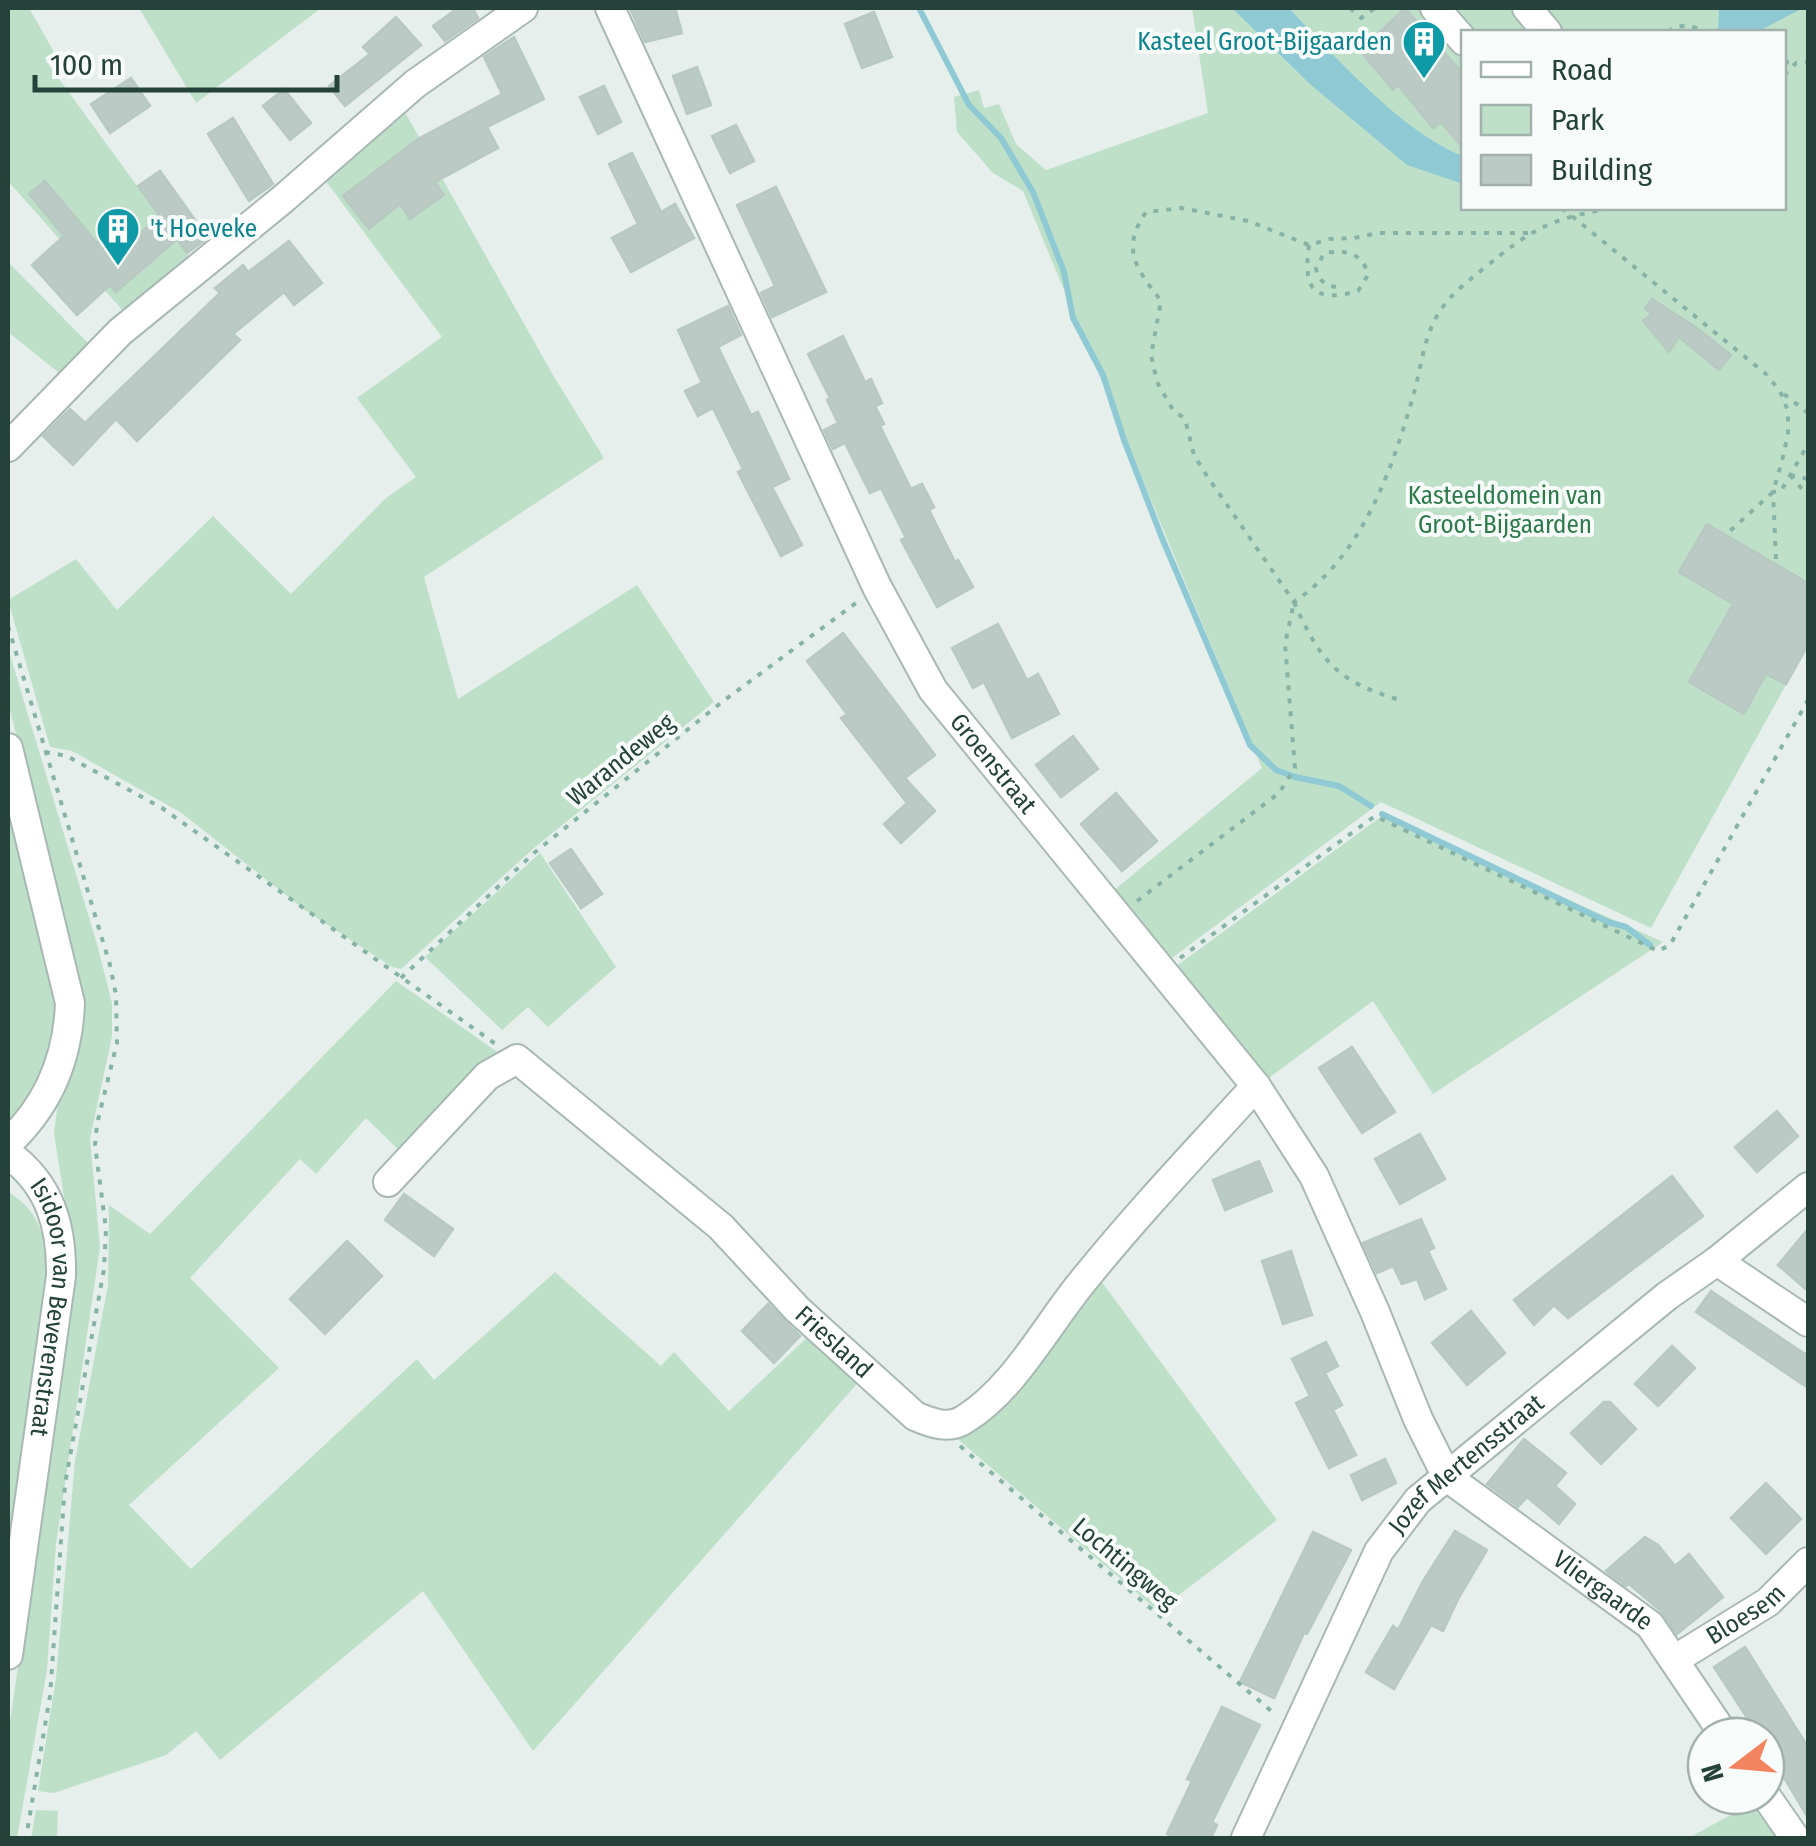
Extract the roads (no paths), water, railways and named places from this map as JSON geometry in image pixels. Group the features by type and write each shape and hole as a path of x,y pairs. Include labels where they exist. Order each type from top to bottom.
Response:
{"street":[{"path":"8,447 120,332 283,199 415,84 524,8"},
{"name":"Groenstraat","path":"610,8 877,587 933,690 1256,1086 1314,1176 1418,1419 1447,1477"},
{"path":"1435,8 1461,38"},
{"path":"1527,8 1546,30"},
{"name":"Isidoor van Beverenstraat","path":"8,748 70,1003 68,1039 57,1075 33,1114 8,1143"},
{"name":"Friesland","path":"388,1182 487,1076 518,1059 721,1227 797,1310 915,1416 933,1424 962,1422 1001,1388 1125,1230 1256,1086"},
{"name":"Isidoor van Beverenstraat","path":"8,1154 24,1166 38,1186 52,1210 62,1240 61,1276 8,1654"},
{"name":"Jozef Mertensstraat","path":"1246,1838 1379,1551 1418,1500 1808,1187"},
{"path":"1718,1261 1808,1322"},
{"name":"Vliergaarde","path":"1447,1477 1650,1625 1712,1716"},
{"name":"Bloesem","path":"1674,1660 1768,1602 1808,1562"},
{"path":"1779,1816 1794,1838"}],"water":[{"path":"1232,8 1289,8 1393,112 1461,155 1461,183 1407,165 1311,85"},
{"path":"1719,8 1803,8 1761,30 1718,30"}],"waterway":[{"path":"919,8 969,105 1001,138 1033,192 1064,272 1073,318 1103,375 1162,538 1250,745 1276,770 1339,786 1371,806"},
{"path":"1382,814 1608,922 1626,927 1650,945"}],"place":[{"name":"Kasteel Groot-Bijgaarden","path":"1424,80"},
{"name":"'t Hoeveke","path":"118,267"}],"park label":[{"name":"Kasteeldomein van Groot-Bijgaarden","path":"1505,510"}]}
